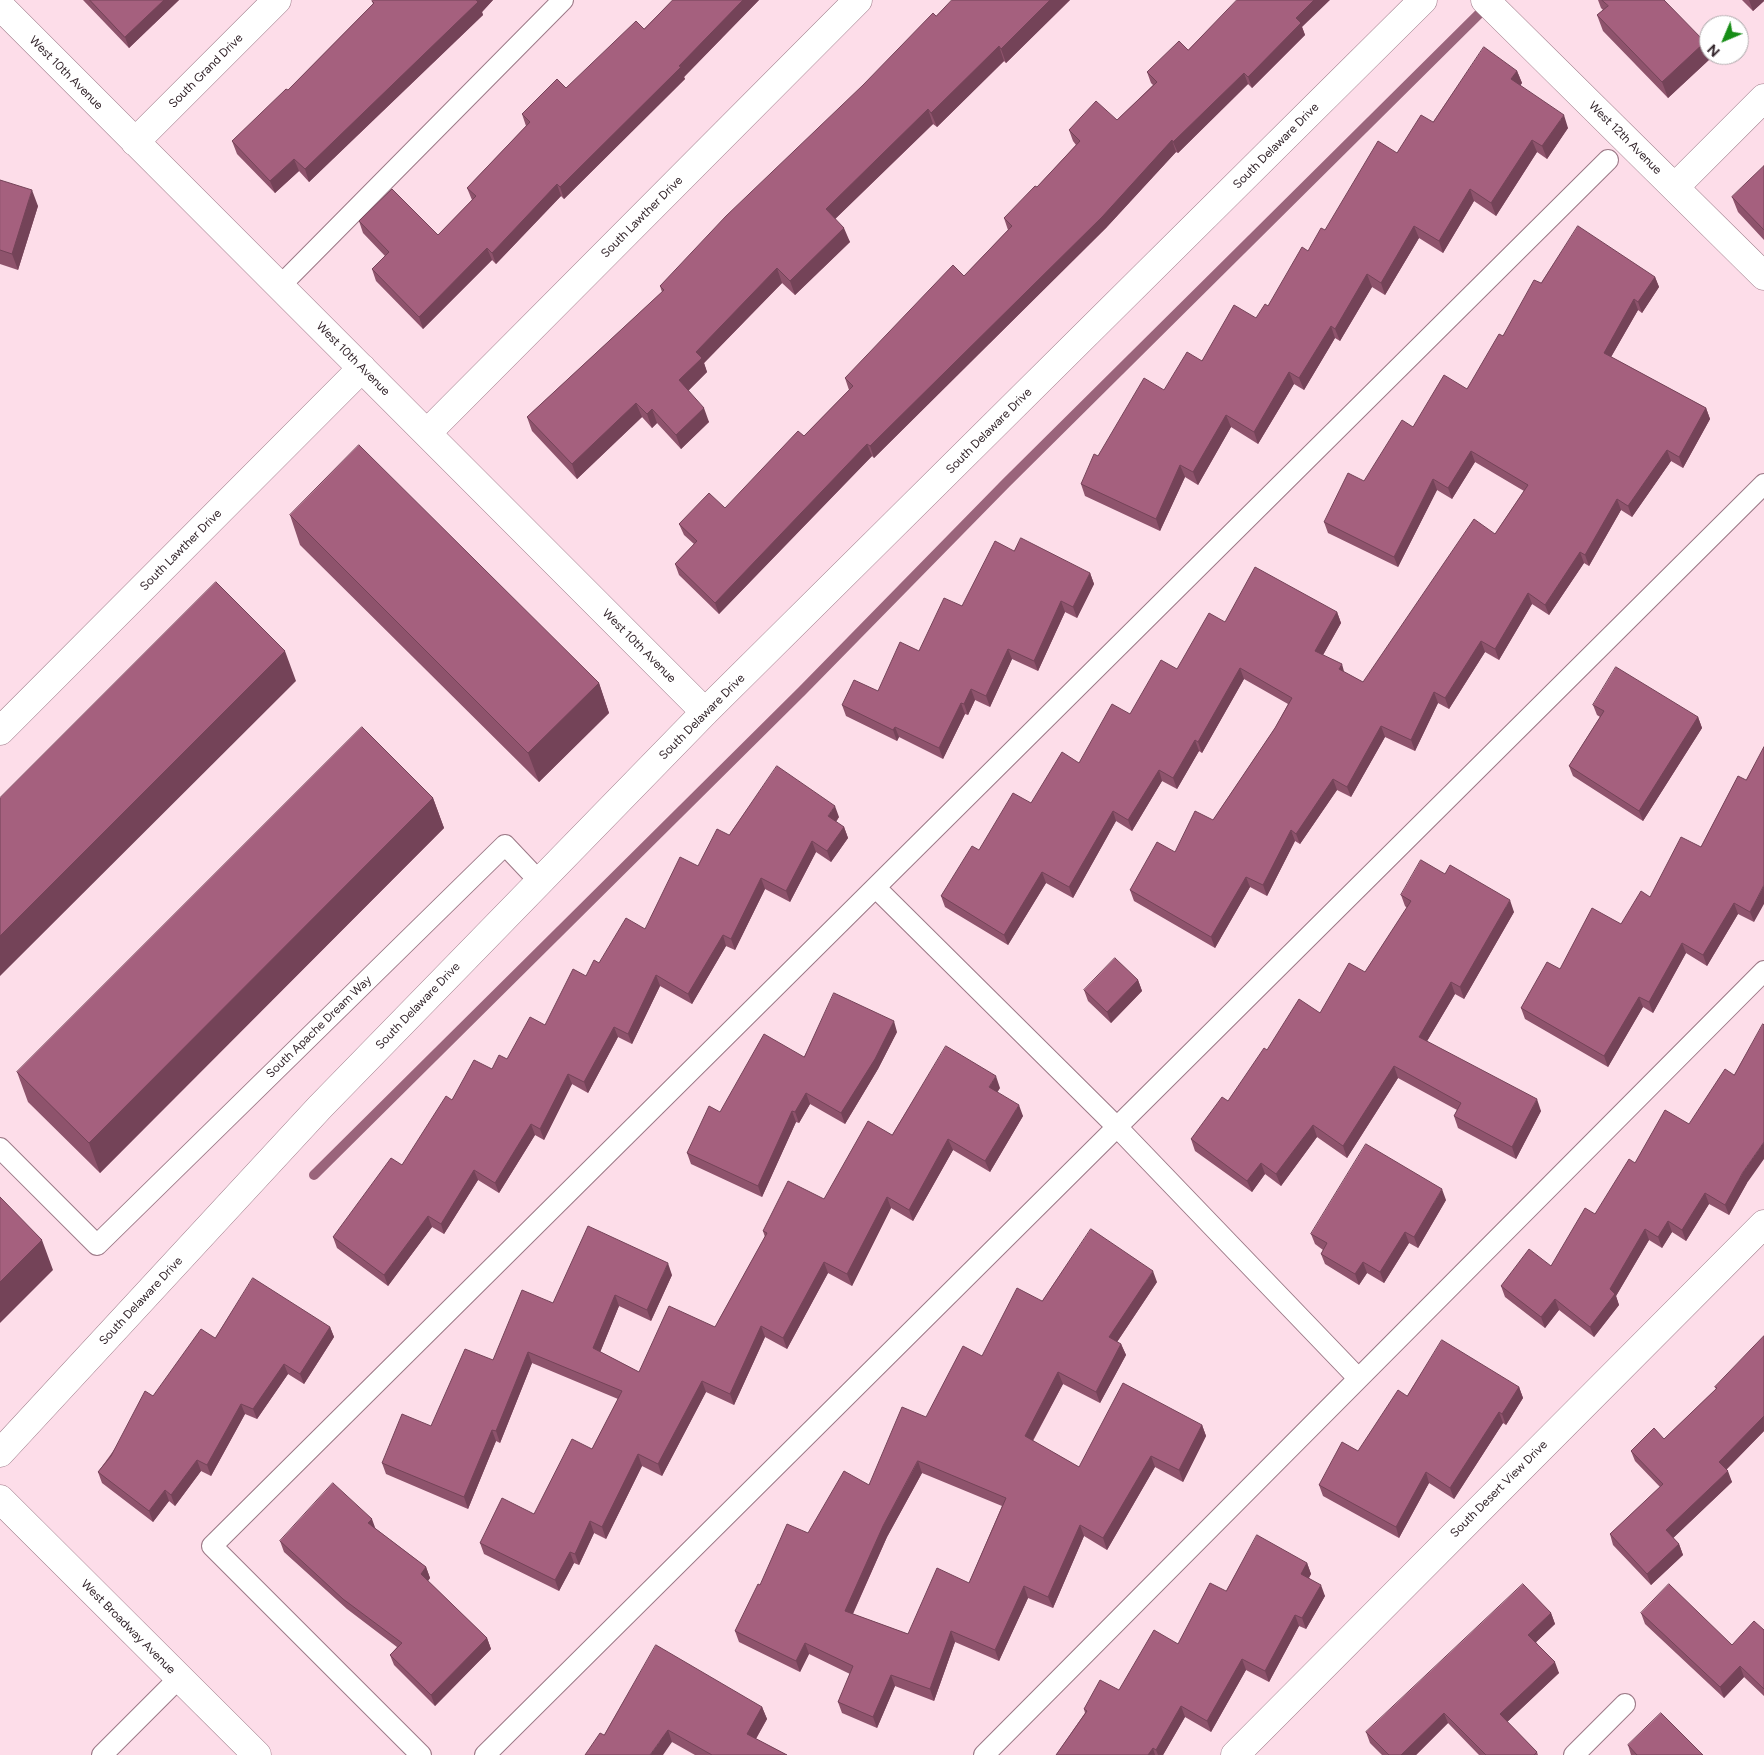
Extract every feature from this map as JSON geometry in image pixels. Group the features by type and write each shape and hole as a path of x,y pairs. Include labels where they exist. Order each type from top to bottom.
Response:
{"street":[{"name":"South Grand Drive","path":"135,142 278,0"},
{"name":"South Lawther Drive","path":"427,433 858,0"},
{"name":"South Delaware Drive","path":"0,1453 320,1107 705,712 1423,0"},
{"name":"West 10th Avenue","path":"0,6 705,712"},
{"name":"West 12th Avenue","path":"1493,8 1764,276"},
{"path":"1675,187 1764,98"},
{"name":"South Lawther Drive","path":"0,731 362,368"},
{"name":"South Desert View Drive","path":"1235,1755 1764,1224"},
{"name":"West Broadway Avenue","path":"0,1499 257,1755"}],"lane":[{"path":"280,286 563,0"},
{"path":"421,1755 212,1546 1608,160"},
{"path":"485,1755 1764,484"},
{"name":"South Apache Dream Way","path":"0,1148 97,1245 505,845 540,882"},
{"path":"876,888 1118,1128 1358,1378"},
{"path":"984,1755 1764,972"},
{"path":"102,1755 179,1678"},
{"path":"1574,1755 1624,1704"}],"building":[{"path":"90,0 164,0 125,37"},
{"path":"373,0 476,0 478,2 305,169 294,159 270,181 232,141 286,89 288,90 374,3"},
{"path":"673,0 743,0 679,66 681,67 560,187 557,184 492,253 487,248 419,317 372,269 389,252 359,221 392,189 438,235 476,196 467,188 530,122 522,114 557,79 566,88 636,21 644,29"},
{"path":"952,0 1050,0 1001,49 999,46 931,113 928,109 826,209 844,228 790,281 777,268 696,352 702,358 679,380 704,408 676,435 652,409 647,414 636,403 572,464 527,417 664,290 660,286 726,216 863,85 933,13 936,16"},
{"path":"1237,0 1314,0 1296,18 1301,23 1248,77 1244,73 1173,142 1172,140 1102,217 870,446 867,444 715,603 675,564 697,541 679,524 709,493 725,508 798,431 804,436 853,386 845,378 953,265 964,276 1012,226 1004,218 1035,186 1037,187 1080,141 1069,130 1096,101 1117,120 1157,82 1147,72 1179,41 1188,50"},
{"path":"1602,0 1664,0 1699,36 1699,48 1662,82 1597,15 1608,6"},
{"path":"1484,47 1517,71 1511,79 1564,115 1542,146 1532,140 1491,203 1470,189 1439,241 1414,226 1381,283 1367,274 1335,329 1331,326 1299,378 1289,372 1254,432 1226,415 1193,472 1180,465 1156,519 1081,484 1094,454 1098,456 1144,378 1164,390 1187,352 1202,361 1234,305 1256,318 1265,304 1268,306 1302,247 1308,251 1321,228 1325,230 1378,141 1397,153 1421,115 1433,122"},
{"path":"1764,166 1764,230 1732,197"},
{"path":"0,180 32,190 12,254 0,250"},
{"path":"1578,226 1655,277 1638,302 1634,299 1604,353 1706,408 1679,457 1667,450 1628,506 1617,499 1585,555 1580,552 1545,605 1528,593 1495,649 1481,641 1445,698 1434,692 1411,740 1381,726 1347,787 1333,779 1296,834 1291,830 1263,885 1246,877 1211,937 1130,890 1157,842 1175,852 1195,811 1213,820 1275,728 1292,698 1240,668 1198,742 1195,740 1173,778 1159,770 1128,820 1113,811 1069,887 1042,872 1004,935 941,896 972,846 979,850 1013,793 1031,803 1062,752 1079,763 1112,704 1130,714 1161,660 1177,669 1209,613 1225,622 1255,567 1337,612 1315,651 1342,664 1339,669 1363,682 1474,519 1495,534 1528,485 1471,451 1448,488 1433,479 1394,557 1324,522 1348,473 1364,481 1402,420 1413,427 1444,375 1467,389 1499,334 1503,336 1534,280 1541,283"},
{"path":"359,445 599,683 528,753 290,515"},
{"path":"1021,538 1090,573 1073,607 1061,601 1034,661 1008,649 986,696 971,689 964,704 961,703 939,748 895,727 893,730 842,705 854,680 878,691 900,642 919,651 944,598 962,606 995,541 1014,551"},
{"path":"216,582 285,651 0,936 0,798"},
{"path":"1616,667 1698,717 1639,811 1569,766 1604,711 1593,705"},
{"path":"362,727 433,798 89,1143 17,1072"},
{"path":"1764,747 1764,885 1750,912 1734,903 1703,955 1682,943 1649,1002 1639,997 1604,1056 1521,1008 1547,962 1560,969 1592,908 1621,924 1641,891 1650,897 1681,837 1701,847 1738,776 1746,780"},
{"path":"777,766 835,806 828,816 844,827 827,851 812,841 786,891 761,878 731,939 723,935 688,994 656,975 628,1034 614,1027 584,1082 568,1074 540,1129 531,1124 495,1183 474,1170 441,1224 428,1216 384,1275 333,1237 391,1158 402,1165 446,1096 452,1100 474,1060 492,1069 499,1055 507,1059 530,1017 545,1025 573,969 586,976 594,960 599,963 626,918 645,929 680,857 698,866 717,829 729,835"},
{"path":"1421,860 1445,874 1450,865 1510,900 1460,987 1451,982 1419,1037 1537,1099 1512,1147 1454,1116 1461,1103 1394,1066 1343,1146 1313,1125 1276,1174 1261,1163 1247,1181 1191,1139 1222,1097 1228,1101 1264,1048 1267,1050 1299,999 1320,1013 1349,963 1365,972 1411,901 1401,895"},
{"path":"1115,958 1138,980 1107,1012 1084,990"},
{"path":"834,993 894,1021 875,1059 841,1113 806,1093 795,1112 792,1111 758,1186 687,1153 709,1106 720,1112 764,1034 804,1057"},
{"path":"1763,1024 1764,1142 1743,1172 1725,1205 1705,1193 1682,1230 1668,1221 1658,1237 1645,1229 1610,1289 1615,1294 1590,1327 1555,1299 1541,1317 1501,1286 1529,1249 1551,1266 1585,1208 1595,1214 1629,1159 1635,1163 1665,1110 1689,1124 1725,1069 1734,1075"},
{"path":"946,1046 996,1076 989,1087 1019,1105 985,1161 948,1139 909,1210 887,1197 847,1274 824,1262 783,1338 761,1326 730,1394 702,1381 658,1464 638,1454 602,1527 590,1521 575,1554 570,1552 555,1580 480,1543 502,1498 534,1514 572,1439 592,1449 622,1391 528,1352 496,1431 492,1430 464,1497 382,1463 402,1414 431,1426 465,1349 493,1360 522,1290 553,1303 588,1226 668,1263 647,1310 615,1295 593,1348 639,1372 669,1306 715,1327 767,1233 763,1231 788,1181 824,1199 868,1121 892,1135"},
{"path":"1366,1144 1442,1189 1414,1237 1405,1232 1380,1272 1363,1262 1355,1274 1321,1254 1327,1243 1311,1234"},
{"path":"0,1197 42,1240 0,1282"},
{"path":"1091,1229 1153,1271 1109,1337 1121,1344 1096,1392 1058,1372 1025,1436 1079,1467 1123,1383 1202,1425 1179,1470 1151,1456 1103,1538 1080,1525 1048,1597 1024,1586 995,1650 951,1631 930,1689 891,1675 873,1717 838,1702 853,1666 805,1643 796,1661 735,1631 758,1584 760,1585 787,1524 808,1533 844,1471 869,1485 902,1407 926,1417 963,1346 982,1356 1017,1288 1042,1301","holes":["918,1461 1006,1498 969,1583 937,1568 908,1634 845,1611 883,1526"]},
{"path":"253,1278 330,1327 300,1374 284,1364 253,1409 241,1404 207,1465 197,1460 171,1495 165,1490 149,1511 98,1472 111,1456 145,1391 153,1396 201,1329 215,1338"},
{"path":"1764,1336 1764,1416 1719,1462 1728,1471 1666,1530 1679,1544 1647,1574 1610,1534 1663,1484 1631,1451 1654,1428 1664,1439 1717,1388 1715,1387"},
{"path":"1442,1340 1519,1387 1502,1414 1499,1412 1450,1488 1426,1472 1396,1527 1319,1485 1342,1442 1358,1451 1398,1390 1407,1396"},
{"path":"333,1483 372,1519 368,1523 426,1567 421,1574 487,1638 431,1695 390,1655 402,1643 343,1599 280,1541"},
{"path":"1257,1535 1307,1563 1301,1574 1321,1585 1302,1618 1295,1615 1265,1671 1242,1659 1207,1721 1181,1706 1156,1750 1153,1748 1148,1755 1056,1755 1087,1711 1084,1709 1100,1680 1119,1690 1154,1630 1178,1644 1210,1583 1226,1591"},
{"path":"1523,1584 1551,1613 1528,1635 1555,1662 1500,1714 1537,1752 1534,1755 1486,1755 1444,1713 1401,1755 1389,1755 1366,1732"},
{"path":"1669,1584 1732,1645 1754,1621 1764,1630 1764,1689 1740,1666 1720,1687 1641,1613"},
{"path":"656,1645 762,1707 747,1734 787,1755 712,1755 668,1730 650,1755 585,1755 600,1733 604,1735"},
{"path":"1661,1713 1703,1755 1637,1755 1628,1745"}],"waterway":[{"path":"314,1175 802,691 1006,483 1488,5"}]}
